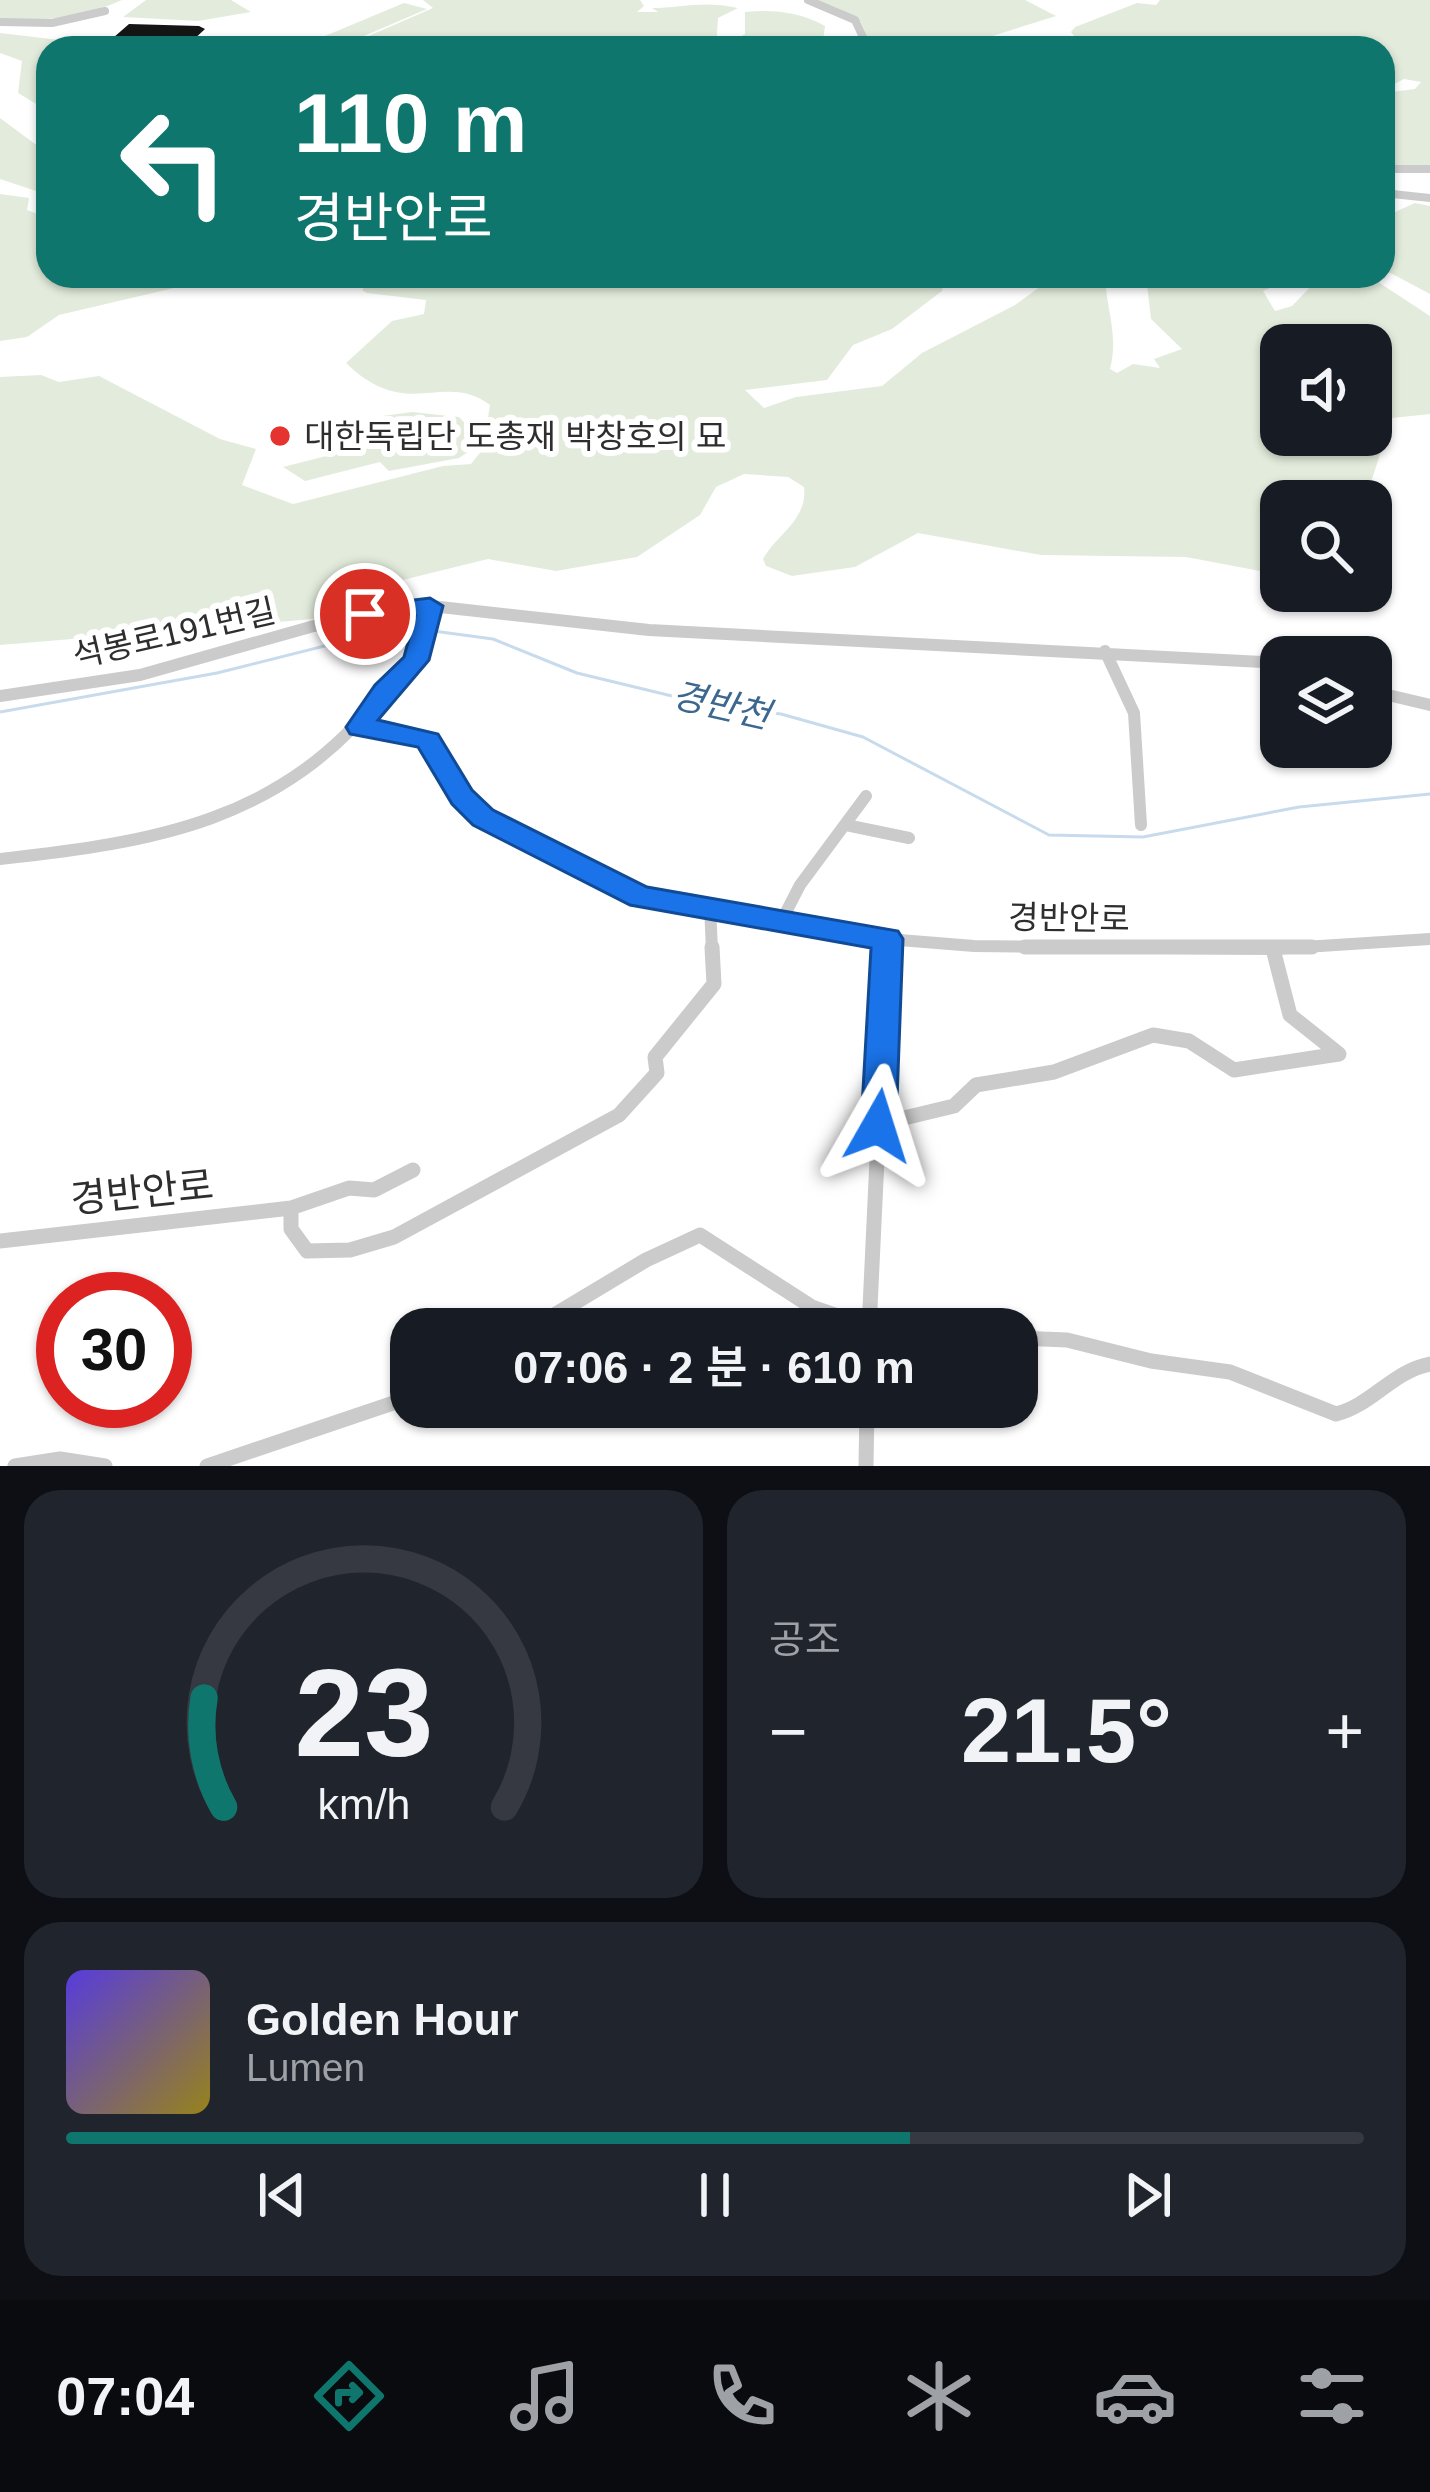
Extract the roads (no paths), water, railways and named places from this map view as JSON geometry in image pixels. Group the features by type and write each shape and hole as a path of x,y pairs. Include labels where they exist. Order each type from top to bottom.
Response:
{"street":[{"path":"808,0 855,20 862,36"},
{"path":"0,22 52,23 105,11"},
{"path":"1395,170 1430,170"},
{"path":"1395,194 1430,197"},
{"path":"0,859 161,838 280,788 360,727 423,646 430,610"},
{"name":"석봉로191번길","path":"0,697 140,675 328,622 430,610 502,612 694,633 1260,662"},
{"path":"1106,651 1135,713 1142,825"},
{"path":"1392,696 1430,705"},
{"name":"경반안로","path":"360,727 421,736 435,749 462,797 483,818 628,893 887,939 1050,949 1273,949 1430,940"},
{"path":"783,918 866,796"},
{"path":"846,824 909,838"},
{"path":"291,1208 291,1229 308,1251 327,1253 381,1242 619,1115 644,1092 659,1070 655,1057 714,984 710,907"},
{"path":"872,1308 887,939"},
{"path":"879,1124 954,1106 976,1085 1054,1072 1153,1035 1189,1041 1234,1070 1339,1054 1290,1015 1273,949"},
{"name":"경반안로","path":"0,1241 291,1208 349,1188 374,1190 413,1170"},
{"path":"566,1308 646,1260 700,1235 713,1238 751,1269 817,1308"},
{"path":"1038,1339 1067,1340 1151,1361 1230,1372 1336,1414 1353,1410 1417,1365 1430,1364"},
{"path":"207,1466 390,1404"},
{"path":"866,1428 866,1466"},
{"path":"15,1466 60,1459 105,1466"}],"waterway":[{"name":"경반천","path":"0,712 217,673 396,628 416,629"},
{"name":"경반천","path":"426,630 493,639 577,673 705,704 781,714 863,737 1049,835 1143,837 1299,807 1430,794"}],"place":[{"name":"대한독립단 도총재 박창호의 묘","path":"280,436"}]}
